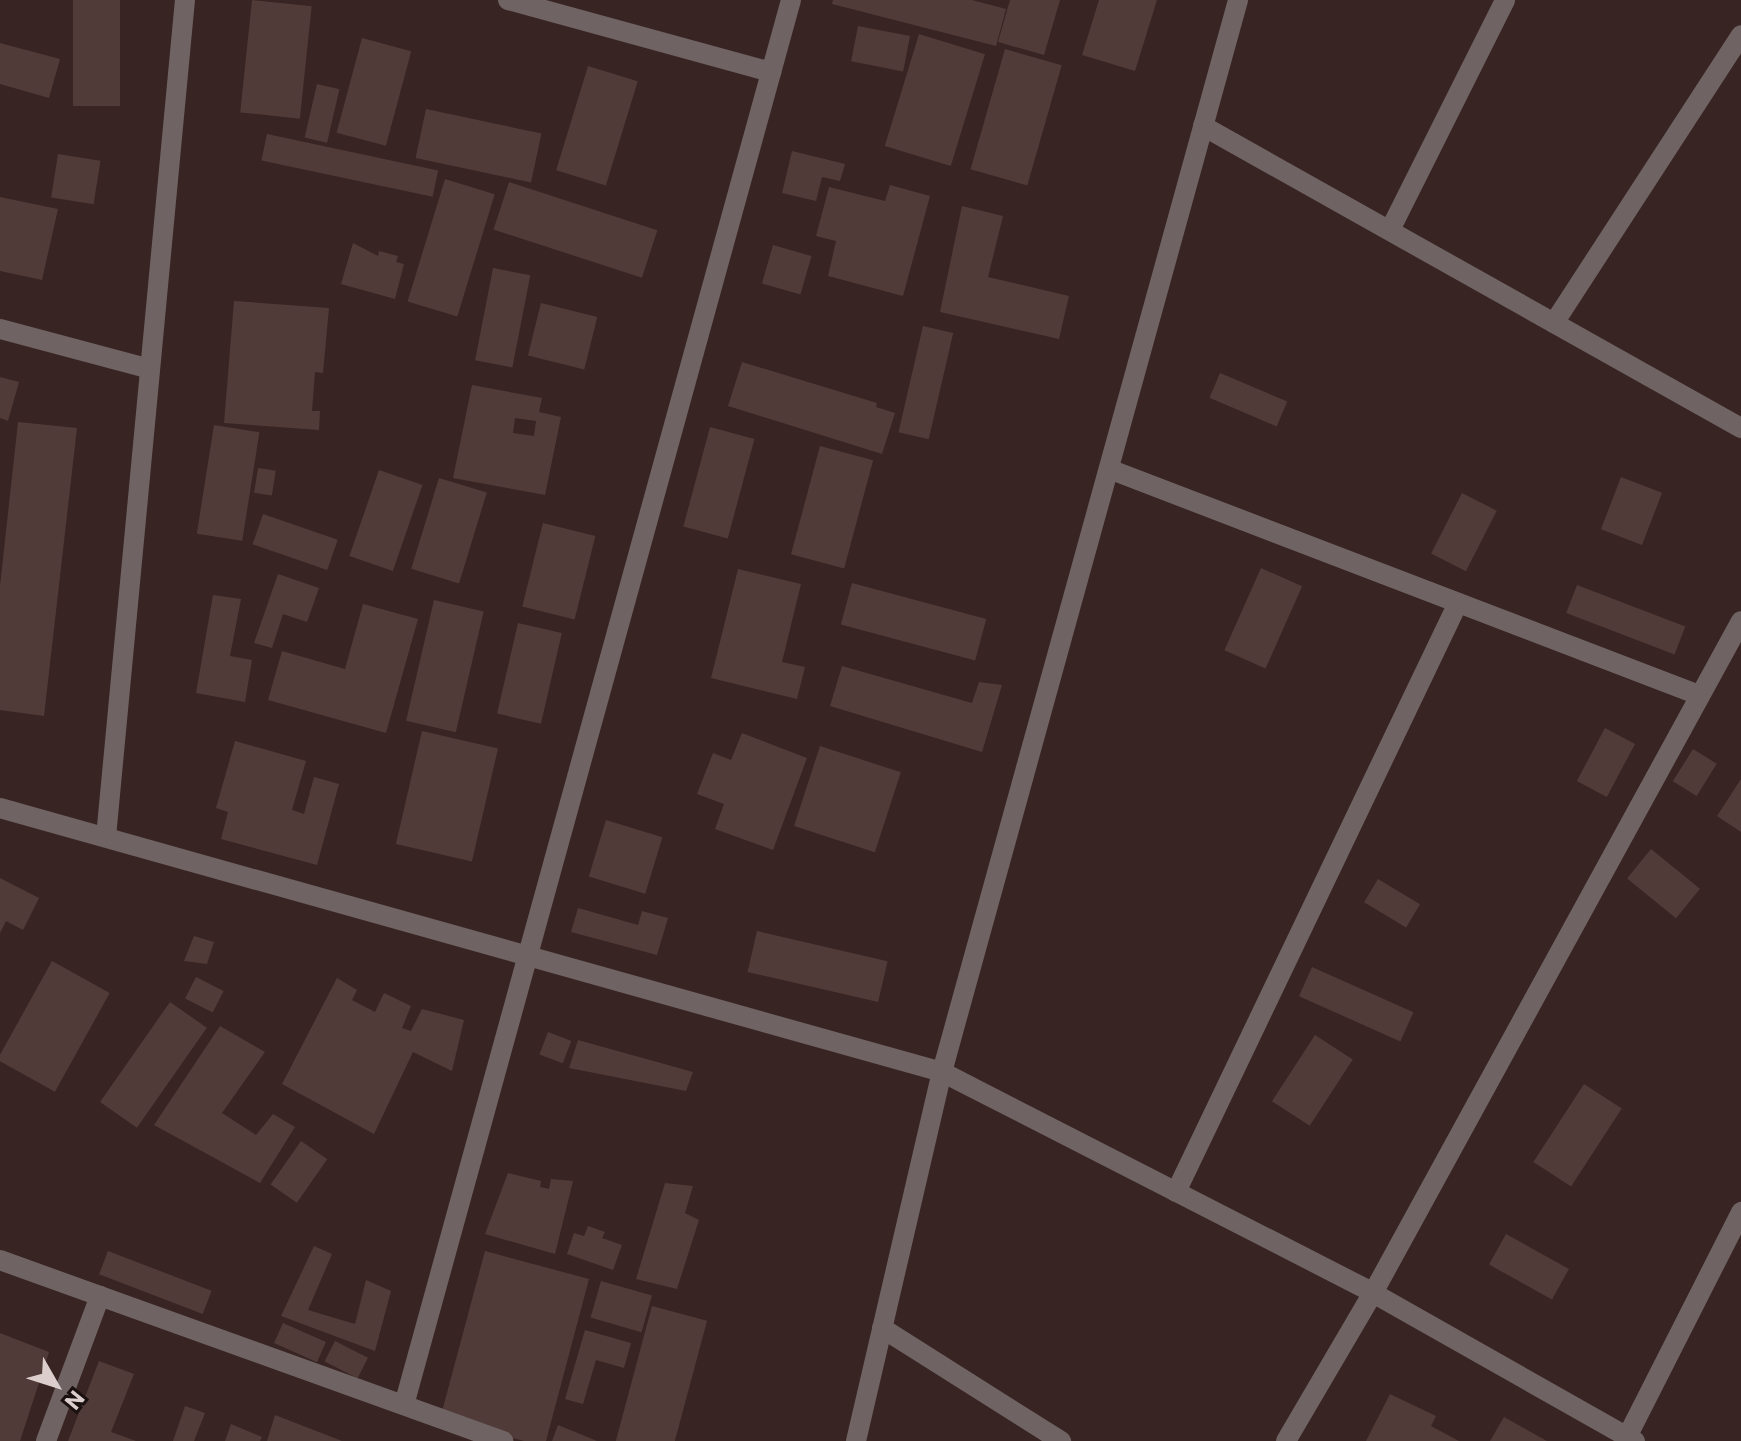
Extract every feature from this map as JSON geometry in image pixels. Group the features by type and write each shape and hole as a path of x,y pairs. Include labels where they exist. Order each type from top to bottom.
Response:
{"street":[{"path":"106,837 185,0"},
{"path":"508,0 771,72"},
{"path":"404,1405 791,0"},
{"path":"856,1441 942,1072 1238,0"},
{"path":"1390,230 1505,0"},
{"path":"1554,323 1741,35"},
{"path":"1203,126 1741,428"},
{"path":"0,329 150,369"},
{"path":"1109,469 1699,695"},
{"path":"1176,1192 1458,603"},
{"path":"1286,1441 1373,1293 1741,621"},
{"path":"0,808 942,1072 1373,1293 1629,1439 1741,1212"},
{"path":"0,1260 495,1440"},
{"path":"46,1441 100,1296"},
{"path":"882,1328 1061,1441"}],"building":[{"path":"73,0 120,0 120,106 73,106"},
{"path":"252,0 312,6 300,119 240,112"},
{"path":"833,0 972,0 1006,9 996,46 832,4"},
{"path":"1010,0 1060,0 1044,55 998,42"},
{"path":"1099,0 1157,0 1135,71 1082,55"},
{"path":"858,26 910,36 903,71 851,61"},
{"path":"919,34 985,54 951,166 885,146"},
{"path":"362,38 411,51 386,146 337,133"},
{"path":"0,43 60,59 49,98 0,84"},
{"path":"1005,49 1062,65 1027,185 971,169"},
{"path":"588,66 638,81 606,185 556,170"},
{"path":"317,84 339,89 327,143 305,138"},
{"path":"426,109 541,134 531,182 416,158"},
{"path":"267,134 438,170 433,197 261,160"},
{"path":"792,151 845,164 840,181 822,177 816,201 782,193"},
{"path":"58,154 100,161 94,204 51,197"},
{"path":"445,179 495,194 457,317 408,301"},
{"path":"509,182 657,230 642,278 494,230"},
{"path":"890,185 930,196 903,296 828,276 836,241 816,236 829,187 885,201"},
{"path":"0,197 58,209 42,280 0,271"},
{"path":"962,206 1003,216 988,277 1069,296 1059,339 940,312"},
{"path":"353,243 378,256 379,251 398,256 396,262 404,264 395,299 341,284"},
{"path":"773,245 811,256 800,294 762,283"},
{"path":"493,268 530,275 512,368 475,360"},
{"path":"234,301 329,308 323,373 315,372 312,411 320,411 319,430 224,423"},
{"path":"541,303 597,317 584,369 528,355"},
{"path":"923,326 953,333 929,439 898,432"},
{"path":"742,362 877,403 876,407 895,413 882,454 728,406"},
{"path":"1220,373 1287,402 1277,426 1209,398"},
{"path":"0,377 19,382 8,421 0,418"},
{"path":"472,385 542,398 539,412 561,417 545,495 453,478","holes":["515,418 536,421 534,436 513,433"]},
{"path":"18,422 77,428 44,716 0,710 0,586"},
{"path":"214,425 259,432 242,541 197,534"},
{"path":"710,427 754,439 728,538 683,526"},
{"path":"820,446 873,460 844,568 791,554"},
{"path":"258,468 276,471 272,496 254,493"},
{"path":"379,470 422,485 393,571 349,556"},
{"path":"1621,477 1662,493 1642,545 1601,529"},
{"path":"439,478 487,493 459,583 411,569"},
{"path":"1462,493 1497,511 1466,571 1431,554"},
{"path":"263,514 338,540 327,570 253,544"},
{"path":"543,523 595,536 575,620 522,606"},
{"path":"1261,568 1302,586 1266,669 1224,650"},
{"path":"738,569 801,584 782,662 805,667 797,699 711,678"},
{"path":"278,574 319,588 307,622 283,614 272,648 254,643"},
{"path":"852,583 986,619 975,661 841,625"},
{"path":"1577,585 1685,627 1675,655 1566,613"},
{"path":"213,595 241,599 230,656 252,660 245,702 196,693"},
{"path":"434,600 484,611 456,732 406,721"},
{"path":"363,604 418,619 386,733 268,700 282,651 345,669"},
{"path":"518,623 562,633 541,724 497,714"},
{"path":"842,666 972,703 979,682 1002,685 982,752 830,706"},
{"path":"1605,728 1635,744 1607,797 1577,781"},
{"path":"422,731 498,749 472,862 396,844"},
{"path":"742,733 807,758 773,850 715,829 724,804 697,794 713,753 731,760"},
{"path":"235,741 306,761 292,810 304,814 314,777 339,784 317,865 221,839 228,812 216,808"},
{"path":"820,746 901,772 875,852 794,826"},
{"path":"1693,749 1717,764 1697,796 1673,781"},
{"path":"1741,779 1741,832 1717,816"},
{"path":"606,820 662,837 645,894 589,876"},
{"path":"1651,849 1700,889 1676,918 1627,879"},
{"path":"0,878 39,898 23,930 6,921 0,933"},
{"path":"1378,879 1420,904 1406,927 1364,902"},
{"path":"578,908 638,925 642,911 668,918 657,955 571,932"},
{"path":"757,931 888,961 878,1002 748,972"},
{"path":"194,936 214,942 207,964 184,961"},
{"path":"52,961 110,993 55,1092 0,1061 0,1055"},
{"path":"1312,967 1413,1012 1400,1041 1299,996"},
{"path":"196,977 224,991 213,1012 185,998"},
{"path":"337,978 357,990 352,1000 375,1012 384,993 411,1006 402,1028 411,1031 422,1009 464,1020 452,1071 413,1052 374,1134 282,1084"},
{"path":"170,1002 207,1028 137,1128 100,1102"},
{"path":"220,1026 265,1052 222,1113 256,1135 273,1114 295,1127 260,1183 154,1125"},
{"path":"548,1032 571,1041 563,1063 539,1054"},
{"path":"1315,1035 1353,1060 1310,1126 1272,1101"},
{"path":"578,1040 693,1072 686,1091 569,1068"},
{"path":"1584,1084 1622,1109 1571,1187 1533,1162"},
{"path":"301,1141 327,1159 297,1203 271,1184"},
{"path":"508,1173 541,1181 540,1187 549,1189 551,1179 573,1181 555,1254 485,1234"},
{"path":"665,1183 693,1186 685,1213 699,1220 677,1289 636,1279"},
{"path":"588,1226 605,1232 602,1238 622,1245 613,1270 567,1254 574,1233 584,1236"},
{"path":"1506,1234 1569,1269 1552,1300 1489,1265"},
{"path":"314,1246 332,1254 308,1310 355,1324 366,1280 391,1291 375,1351 281,1316"},
{"path":"108,1251 212,1291 203,1314 99,1274"},
{"path":"485,1251 589,1279 546,1441 524,1441 440,1419"},
{"path":"601,1281 652,1296 641,1332 591,1318"},
{"path":"652,1306 707,1321 675,1441 616,1441"},
{"path":"283,1323 326,1342 317,1362 274,1343"},
{"path":"585,1330 631,1343 624,1368 596,1360 583,1404 565,1399"},
{"path":"0,1333 49,1352 20,1441 0,1441"},
{"path":"335,1341 368,1358 358,1378 325,1361"},
{"path":"99,1361 134,1374 111,1432 136,1441 68,1441"},
{"path":"1390,1394 1436,1416 1431,1426 1459,1441 1366,1441"},
{"path":"185,1406 205,1413 194,1441 173,1441"},
{"path":"275,1415 342,1441 267,1441"},
{"path":"1504,1417 1547,1441 1490,1441"},
{"path":"231,1424 262,1437 260,1441 225,1441"},
{"path":"558,1425 597,1441 552,1441"}]}
